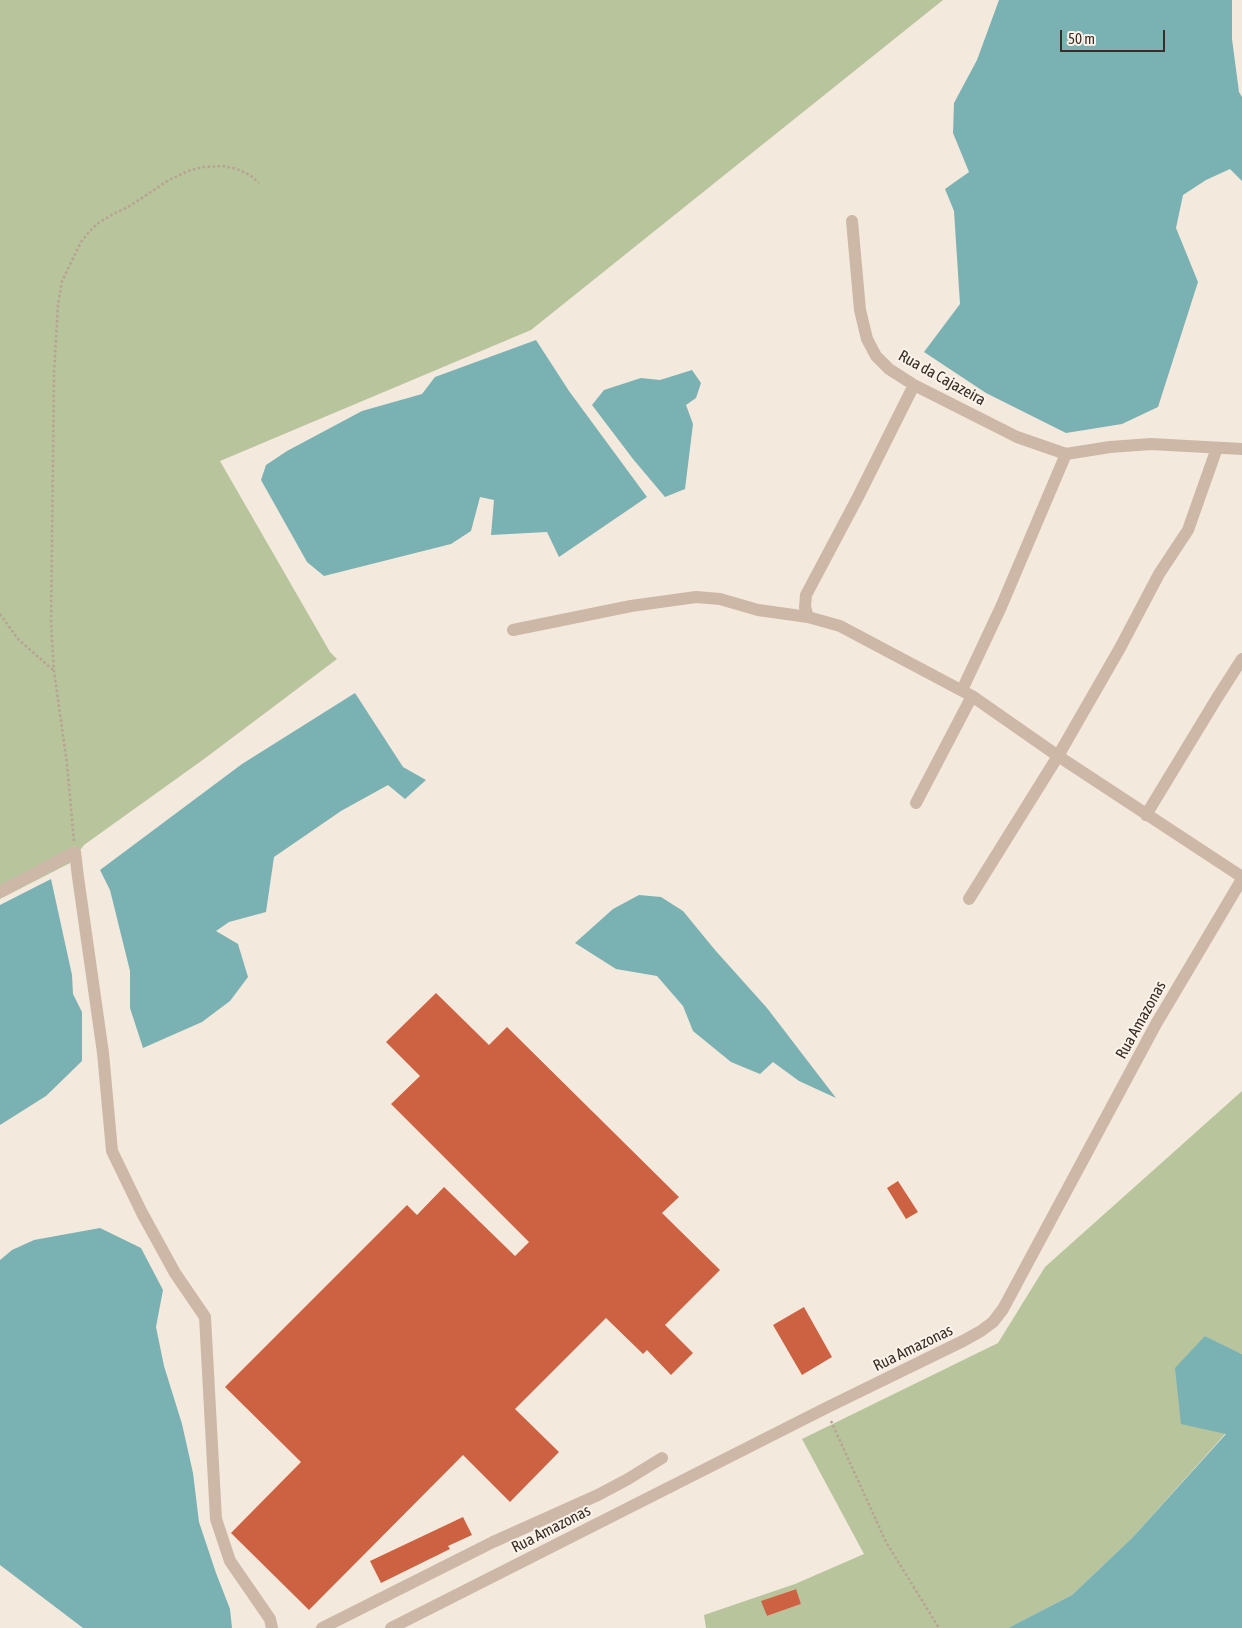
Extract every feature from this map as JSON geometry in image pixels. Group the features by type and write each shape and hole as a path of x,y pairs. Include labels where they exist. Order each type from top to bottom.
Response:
{"street":[{"name":"Rua da Cajazeira","path":"852,221 860,310 867,339 876,356 889,369 914,384 1017,437 1066,454 1151,444 1242,449"},
{"path":"808,617 804,601 810,586 858,497 914,384"},
{"path":"970,899 1058,756 1120,648 1159,574 1188,530 1217,448"},
{"path":"916,803 967,693 1066,454"},
{"path":"513,630 630,606 696,598 720,599 758,610 808,617 840,626 967,693 1146,815 1241,883"},
{"path":"1146,815 1242,659"},
{"path":"0,892 75,852 103,1053 112,1151 142,1213 175,1273 205,1317 216,1520 230,1562 270,1619 272,1628"},
{"name":"Rua Amazonas","path":"391,1628 826,1408 981,1332 1003,1309 1156,1024 1241,883"},
{"path":"322,1628 493,1542 598,1495 662,1458"}],"path":[{"path":"75,852 67,764 54,671 51,623 54,374 58,304 62,281 81,242 97,224 128,207 169,180 188,171 203,167 223,166 237,169 250,175 259,183"},
{"path":"0,614 18,639 54,671"},
{"path":"826,1408 886,1542 939,1628"}],"green space":[{"path":"0,0 943,0 531,330 220,461 330,652 337,659 204,759 84,845 70,863 0,899"},
{"path":"1242,1091 1242,1354 1205,1336 1226,1433 1133,1537 1072,1595 1008,1628 706,1628 704,1615 795,1584 864,1554 802,1439 998,1343 1045,1267","holes":["795,1589 801,1604 767,1616 762,1601"]}],"water":[{"path":"999,0 1232,0 1232,39 1239,92 1242,97 1242,181 1230,169 1206,180 1183,195 1176,228 1198,282 1158,407 1122,424 1066,433 986,393 924,352 960,304 954,211 945,189 969,172 953,133 954,103 977,60"},
{"path":"536,340 569,391 647,497 559,557 547,532 491,535 494,500 480,497 471,531 451,544 324,576 307,562 261,480 266,465 287,451 362,411 422,394 435,377"},
{"path":"692,370 701,383 696,398 686,405 693,424 685,489 665,497 592,405 604,390 641,378 660,380"},
{"path":"355,693 403,767 426,780 405,799 388,785 341,811 274,857 266,912 229,922 216,931 238,944 248,977 230,1001 202,1022 143,1048 130,1008 130,971 110,890 100,870 242,764"},
{"path":"51,879 72,975 73,994 82,1012 82,1061 46,1096 0,1125 0,905"},
{"path":"639,895 661,897 683,911 767,1008 836,1098 799,1081 773,1062 760,1074 731,1062 693,1031 683,1006 657,976 616,969 575,943 613,909"},
{"path":"100,1228 141,1248 163,1290 156,1327 164,1366 182,1424 193,1473 199,1522 230,1609 232,1628 83,1628 0,1565 0,1260 12,1250 34,1240"},
{"path":"1205,1336 1242,1354 1242,1628 1008,1628 1072,1595 1133,1537 1226,1434 1181,1424 1175,1368"}],"building":[{"path":"436,993 489,1045 507,1027 679,1197 662,1213 720,1270 665,1325 693,1353 671,1375 647,1350 643,1354 606,1318 515,1409 559,1452 510,1502 463,1455 309,1610 231,1533 301,1462 225,1387 407,1205 417,1215 444,1187 515,1256 529,1242 391,1104 420,1076 386,1042"},
{"path":"898,1181 918,1212 906,1219 887,1188"},
{"path":"804,1307 832,1357 802,1375 773,1325"},
{"path":"463,1517 472,1535 448,1546 450,1549 381,1583 370,1561"},
{"path":"796,1589 801,1604 767,1616 761,1601"}]}
